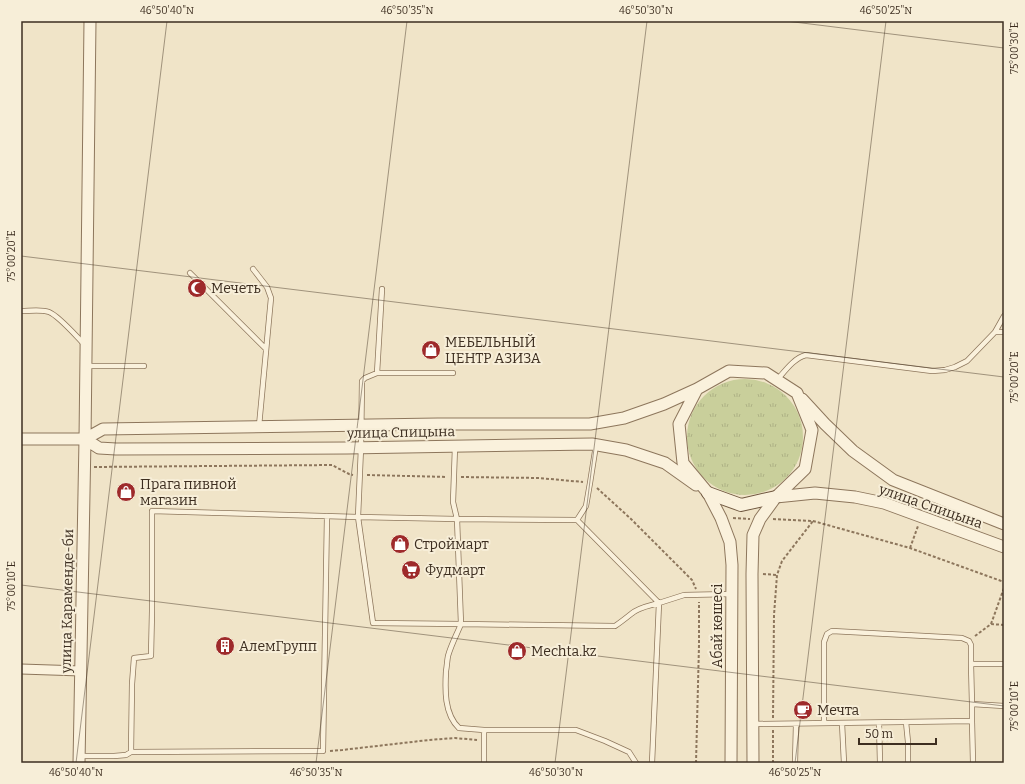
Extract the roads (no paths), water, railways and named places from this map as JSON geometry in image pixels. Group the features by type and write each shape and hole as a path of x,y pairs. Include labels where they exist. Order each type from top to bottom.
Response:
{"main road":[{"path":"708,493 741,505 776,498"}],"street":[{"name":"улица Караменде-би","path":"79,760 85,439 90,21"},
{"path":"708,493 683,463 679,424 697,389 729,371 766,373 796,393 812,430 805,470 776,498 760,519 753,535 753,763"},
{"name":"улица Спицына","path":"21,439 85,439 102,429 438,424 590,424 624,418 664,404 697,389"},
{"name":"улица Спицына","path":"796,393 853,451 893,480 1004,524"},
{"name":"улица Спицына","path":"85,439 99,448 116,449 596,445 626,450 665,463 708,493"},
{"name":"Абай көшесі","path":"708,493 721,518 730,542 732,565 731,763"},
{"name":"улица Спицына","path":"776,498 815,493 855,497 884,503 1004,547"},
{"path":"21,669 80,671"}],"lane":[{"path":"253,269 267,287 270,298 259,426"},
{"path":"190,273 266,349"},
{"path":"377,373 382,289"},
{"path":"21,311 43,311 54,315 86,345"},
{"path":"777,380 800,356 806,355 932,371 945,370 967,361 995,332 1004,317"},
{"path":"995,332 1004,332"},
{"path":"85,366 144,366"},
{"path":"453,372 377,373 365,378 362,381 358,517 373,623 615,626 642,607 684,595 732,594"},
{"path":"577,520 586,506 596,445"},
{"path":"455,446 453,502 457,519 461,624 448,657 445,688 450,715 459,728 484,730 576,730 629,752 636,763"},
{"path":"131,752 134,658 151,656 152,511 358,517 577,520 659,603 652,763"},
{"path":"79,760 126,755 131,752 323,751 327,516"},
{"path":"824,723 824,642 826,634 832,631 962,638 969,641 970,645 973,763"},
{"path":"971,664 1004,664"},
{"path":"972,704 1004,706"},
{"path":"753,724 972,721"},
{"path":"906,722 908,763"},
{"path":"842,723 844,763"},
{"path":"879,723 880,763"},
{"path":"795,763 796,724"},
{"path":"484,730 484,763"}],"place":[{"name":"Мечеть","path":"197,288"},
{"name":"МЕБЕЛЬНЫЙ ЦЕНТР АЗИЗА","path":"431,350"},
{"name":"Прага пивной магазин","path":"126,492"},
{"name":"Строймарт","path":"400,544"},
{"name":"Фудмарт","path":"411,570"},
{"name":"АлемГрупп","path":"225,646"},
{"name":"Mechta.kz","path":"517,651"},
{"name":"Мечта","path":"803,710"}]}
